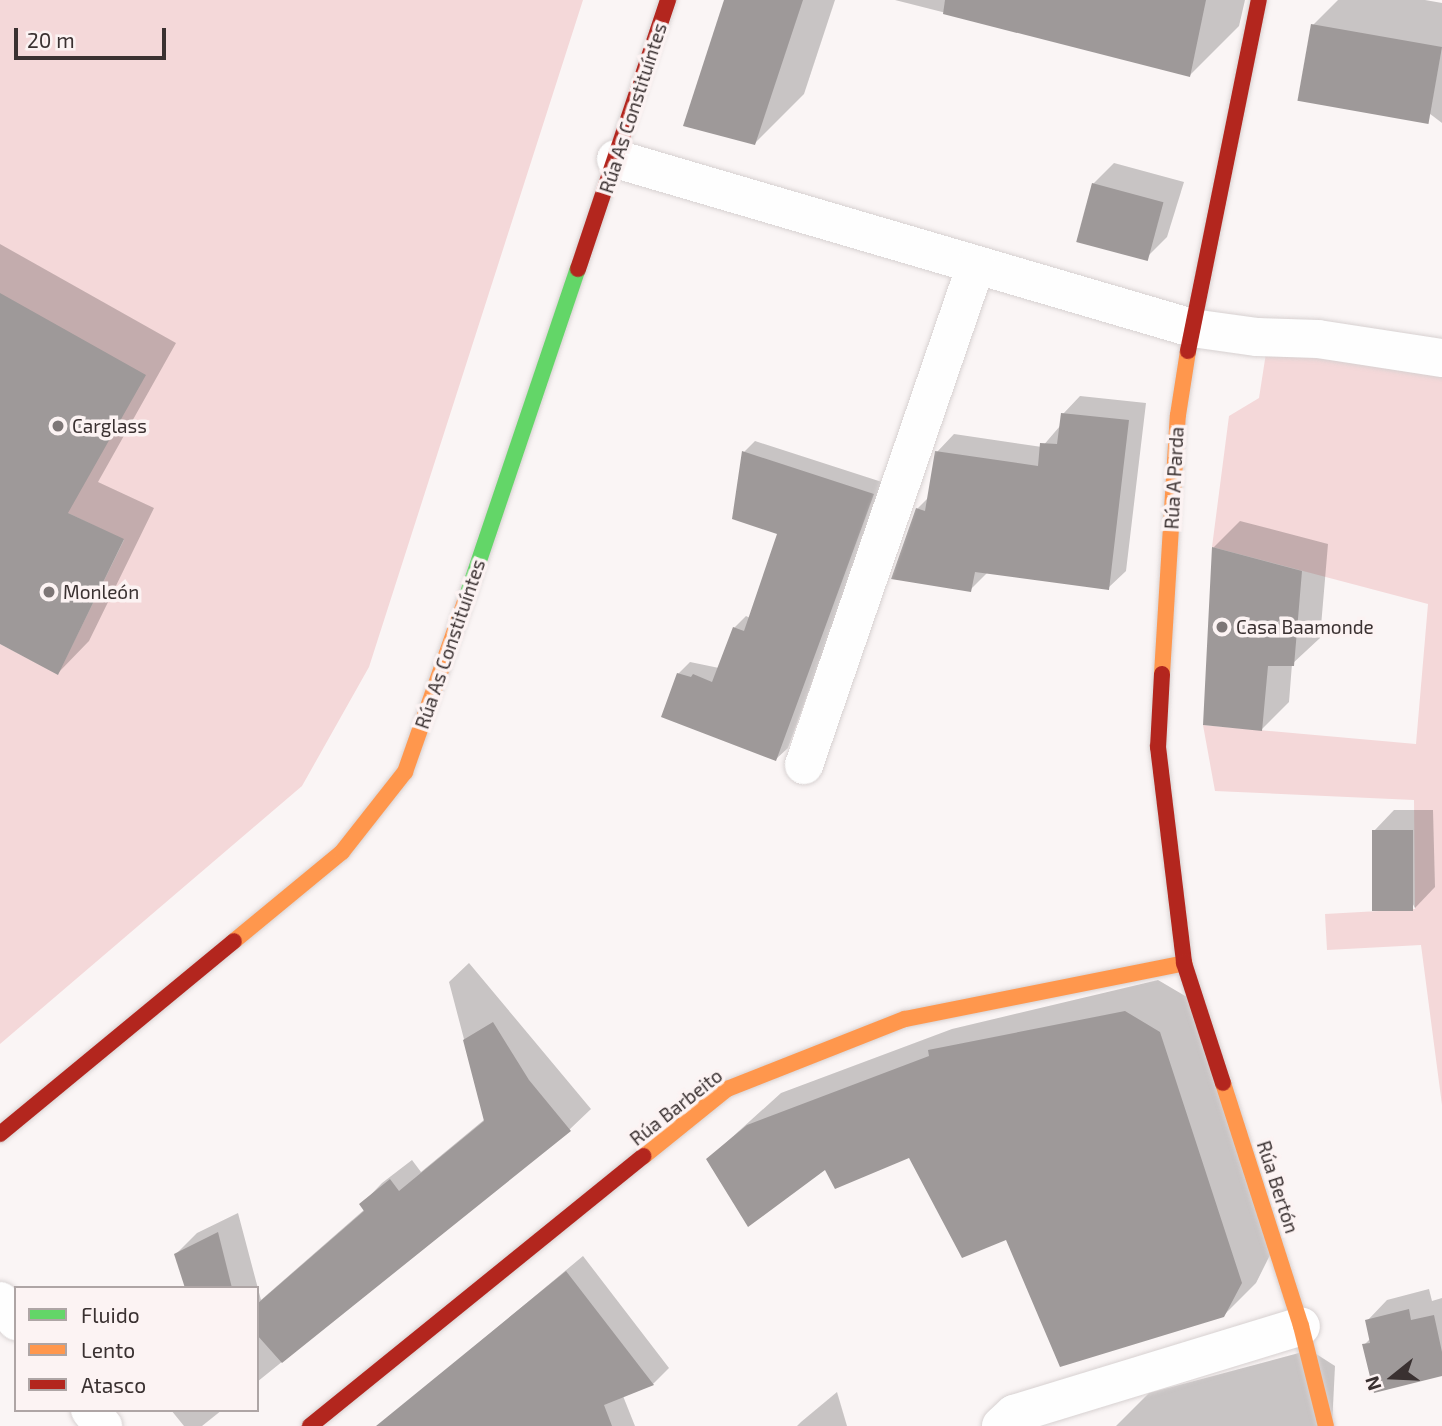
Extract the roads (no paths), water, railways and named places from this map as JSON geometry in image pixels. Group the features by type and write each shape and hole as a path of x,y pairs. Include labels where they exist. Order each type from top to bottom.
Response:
{"street":[{"name":"Rúa As Constituíntes","path":"0,1134 342,852 405,772 520,445 668,0"},
{"name":"Rúa A Parda","path":"1184,962 1158,747 1178,415 1192,328 1259,0"},
{"path":"616,159 1192,328 1257,337 1318,339 1442,358"},
{"path":"804,765 976,265"},
{"name":"Rúa Bertón","path":"1184,962 1301,1326 1325,1426"},
{"name":"Rúa Barbeito","path":"310,1426 727,1089 905,1019 1184,962"},
{"path":"0,1301 14,1318"},
{"path":"1001,1426 1014,1414 1301,1326"},
{"path":"92,1412 103,1426"}],"place":[{"name":"Carglass","path":"58,426"},
{"name":"Monleón","path":"49,592"},
{"name":"Casa Baamonde","path":"1222,627"}]}
